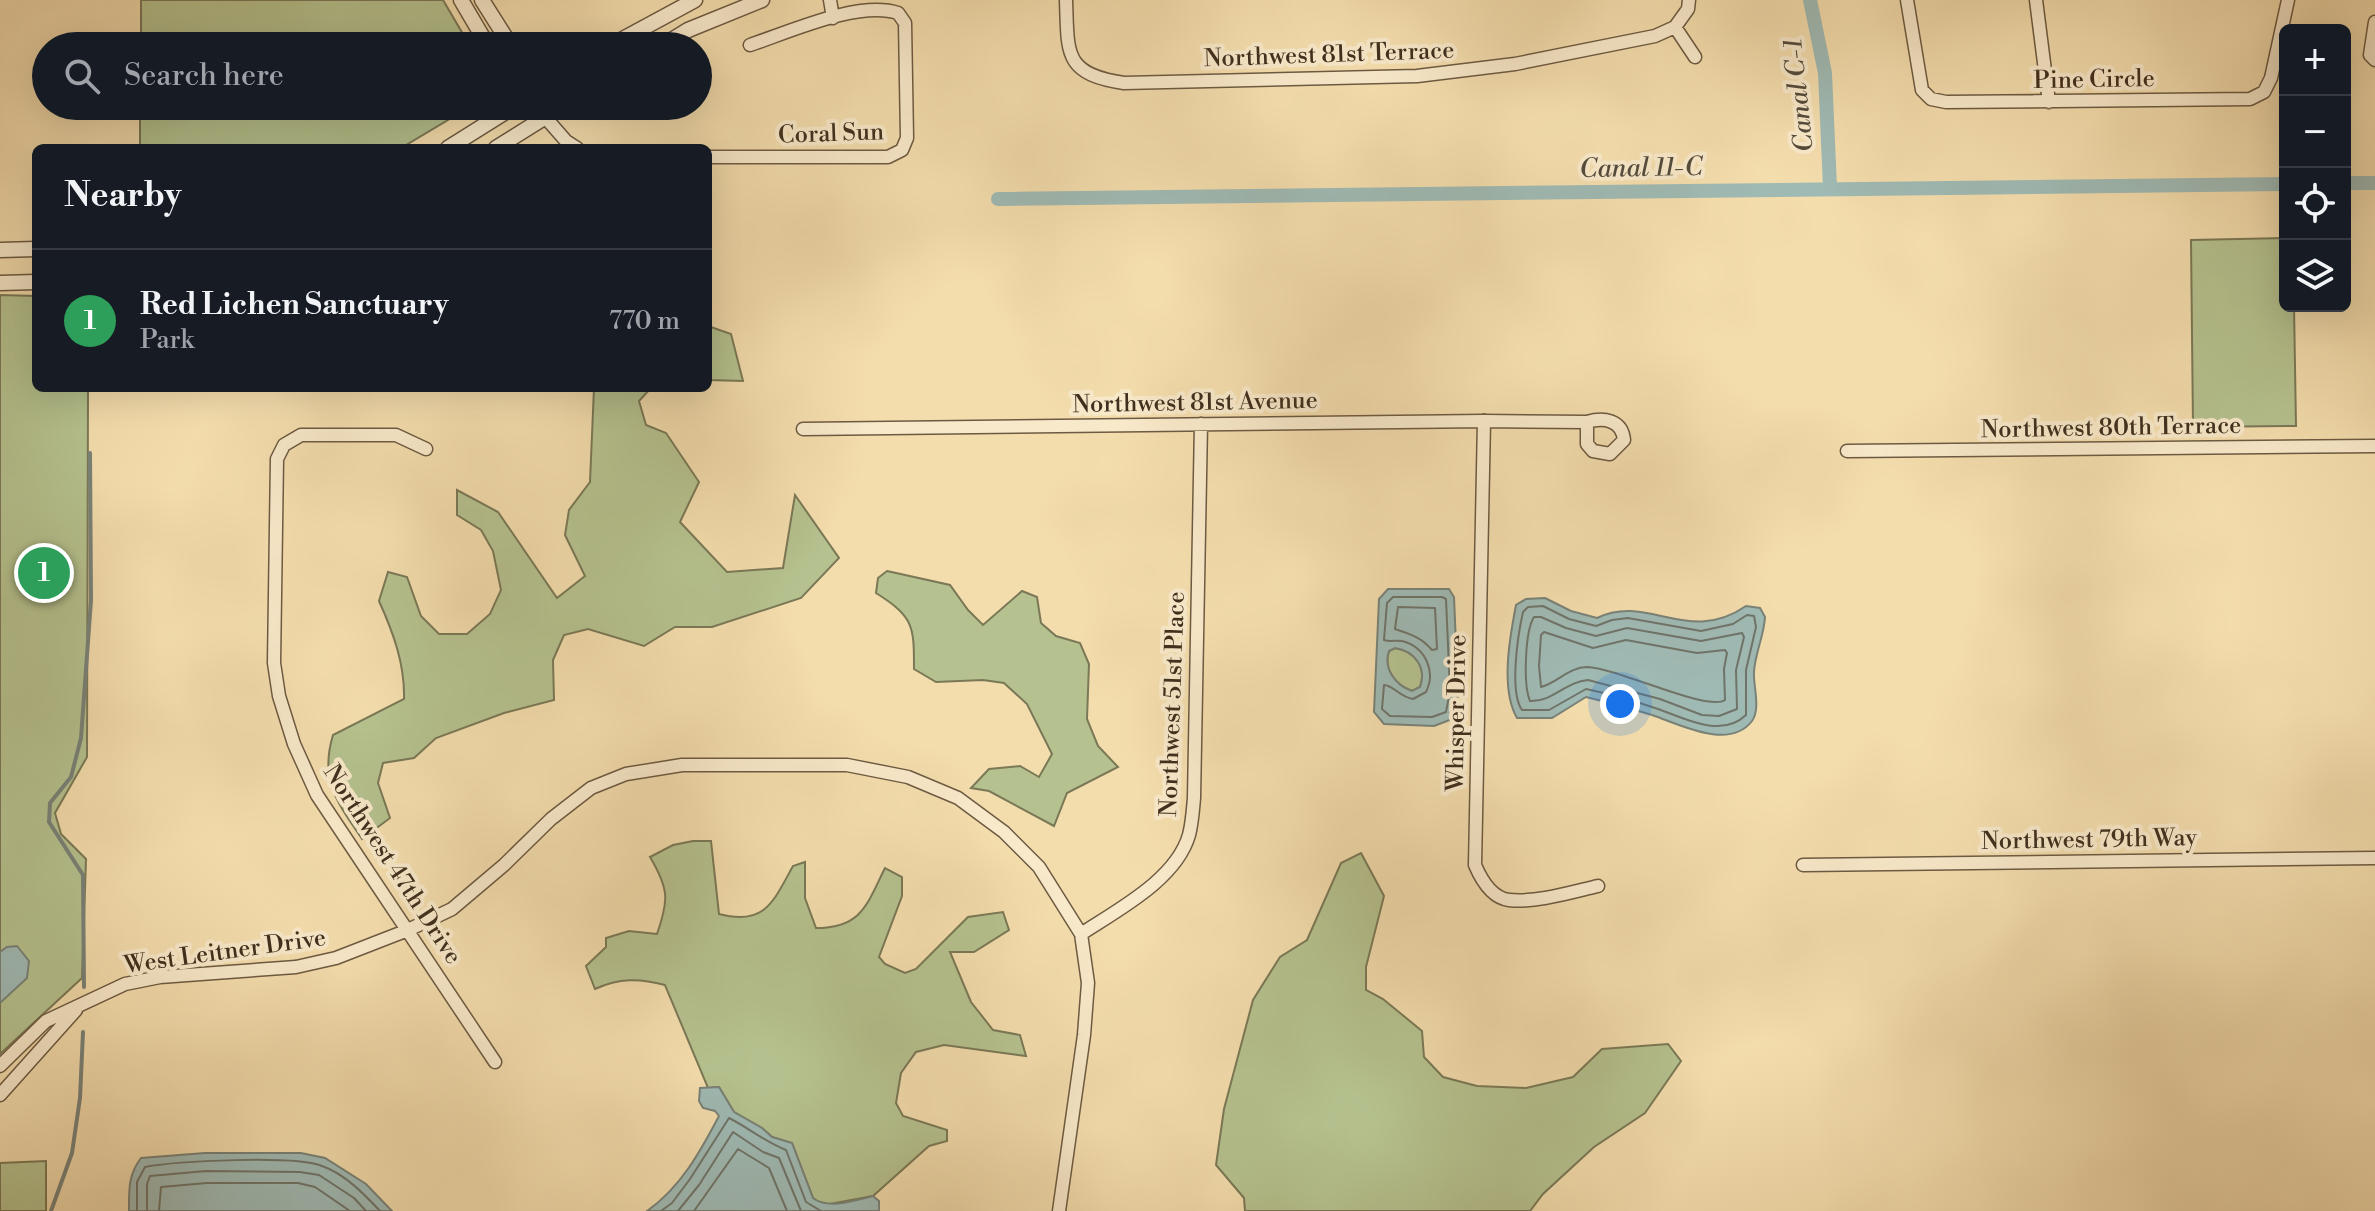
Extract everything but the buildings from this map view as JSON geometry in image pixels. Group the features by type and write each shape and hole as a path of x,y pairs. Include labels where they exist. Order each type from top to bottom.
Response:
{"street":[{"path":"461,0 480,32"},
{"path":"482,0 502,32"},
{"path":"636,32 695,0"},
{"path":"685,32 762,0"},
{"path":"830,0 833,18"},
{"name":"Northwest 81st Terrace","path":"1066,0 1067,50 1078,67 1101,80 1124,83 1417,76 1515,64 1655,36 1675,27"},
{"path":"1689,0 1688,9 1675,27 1695,57"},
{"name":"Pine Circle","path":"1907,0 1922,90 1931,99 1946,102 2250,99 2264,92 2271,78 2288,0"},
{"path":"2036,0 2049,102"},
{"name":"Coral Sun","path":"712,157 888,157 902,150 907,138 905,23 898,13 872,9 833,18 750,45"},
{"path":"2375,22 2370,45 2370,55 2375,60"},
{"path":"454,144 493,120"},
{"path":"501,144 533,120"},
{"path":"549,120 571,144"},
{"path":"0,250 32,249"},
{"path":"0,283 32,282"},
{"name":"Whisper Drive","path":"1484,421 1475,865 1481,879 1493,892 1507,900 1559,895 1598,886"},
{"name":"Northwest 81st Avenue","path":"803,429 1587,422"},
{"name":"Northwest 51st Place","path":"1081,934 1146,890 1171,867 1189,837 1194,798 1201,424"},
{"name":"Northwest 47th Drive","path":"426,449 396,435 301,435 284,445 277,459 274,663 279,696 294,744 317,795 495,1062"},
{"name":"Northwest 80th Terrace","path":"1847,451 2375,446"},
{"name":"West Leitner Drive","path":"0,1066 46,1021 125,984 160,977 296,967 336,958 408,930 452,909 504,865 551,819 591,788 626,774 682,765 847,765 908,777 958,798 1004,832 1039,867 1081,934 1088,983 1084,1035 1059,1211"},
{"name":"Northwest 79th Way","path":"1803,865 2375,858"},
{"name":"West Leitner Drive","path":"0,1095 78,1007"}],"green space":[{"path":"141,0 443,0 462,32 141,32"},
{"path":"140,120 448,120 408,144 140,144"},
{"path":"2279,238 2279,312 2294,312 2296,426 2193,427 2191,240"},
{"path":"0,295 32,296 32,392 88,392 87,757 55,813 61,834 86,859 82,978 0,1054"},
{"path":"712,327 731,334 743,381 712,380"},
{"path":"594,392 647,392 639,401 646,425 666,433 699,482 680,522 727,572 783,568 795,495 839,558 801,598 712,627 675,627 644,646 588,629 564,635 553,660 554,700 504,713 436,738 414,758 383,763 378,783 390,818 362,839 333,791 328,766 329,751 333,735 404,699 397,648 379,601 388,572 407,577 421,616 439,634 467,634 490,614 501,590 493,551 481,530 457,515 457,490 498,512 557,598 585,576 565,535 569,510 590,482"},
{"path":"887,571 950,585 983,625 1022,591 1037,597 1041,623 1056,636 1080,643 1089,664 1087,719 1098,746 1118,767 1067,793 1054,826 989,791 971,788 989,769 1020,766 1039,777 1052,754 1027,704 1004,683 983,680 936,682 914,669 912,632 905,616 876,593 878,578"},
{"path":"1395,648 1418,661 1422,673 1420,687 1412,691 1392,676 1388,658 1389,651"},
{"path":"711,841 719,914 735,917 747,917 766,908 793,866 805,862 805,898 816,928 844,924 853,919 867,903 885,868 902,877 902,896 879,957 885,964 905,973 916,969 968,917 1003,912 1009,930 974,952 950,952 971,1002 993,1030 1020,1035 1026,1056 944,1045 916,1052 901,1073 896,1103 903,1116 947,1130 947,1141 929,1146 873,1196 830,1204 819,1203 813,1198 792,1143 772,1137 734,1112 719,1087 708,1088 665,985 629,980 595,989 586,966 606,947 606,938 629,931 657,934 664,912 665,895 661,878 650,857 673,845"},
{"path":"1361,853 1384,896 1366,967 1366,990 1383,999 1422,1031 1424,1057 1443,1077 1477,1086 1526,1088 1573,1077 1602,1049 1668,1044 1681,1061 1645,1113 1594,1147 1543,1194 1530,1211 1245,1211 1244,1198 1216,1165 1224,1109 1253,1000 1280,957 1307,940 1341,863"},
{"path":"46,1161 46,1211 0,1211 0,1163"}],"water":[{"path":"1388,589 1449,589 1454,597 1458,692 1455,718 1434,726 1384,724 1374,712 1379,599","holes":["1395,648 1414,657 1422,673 1420,687 1412,691 1396,680 1389,670 1389,651"]},
{"path":"1545,598 1571,611 1597,618 1634,611 1687,621 1705,621 1725,617 1746,606 1760,608 1765,617 1755,665 1755,716 1742,730 1717,735 1586,697 1552,718 1517,718 1508,678 1516,605 1526,599"},
{"path":"17,946 29,961 27,978 0,1003 0,952"},
{"path":"719,1087 734,1112 772,1137 792,1143 813,1198 834,1204 873,1196 879,1201 879,1211 647,1211 680,1180 719,1116 715,1111 703,1108 699,1101 700,1088"},
{"path":"205,1153 301,1153 325,1158 366,1184 392,1211 129,1211 131,1177 141,1158"}],"waterway":[{"name":"Canal C-1","path":"1810,0 1825,73 1830,188"},
{"name":"Canal 11-C","path":"2351,183 2375,183"},
{"name":"Canal 11-C","path":"998,199 2279,184"},
{"path":"84,987 83,875 49,822 50,803 71,777 81,738 91,600 90,453"},
{"path":"51,1211 72,1153 80,1098 83,1032"}],"place":[{"name":"Red Lichen Sanctuary","path":"44,573"}]}
